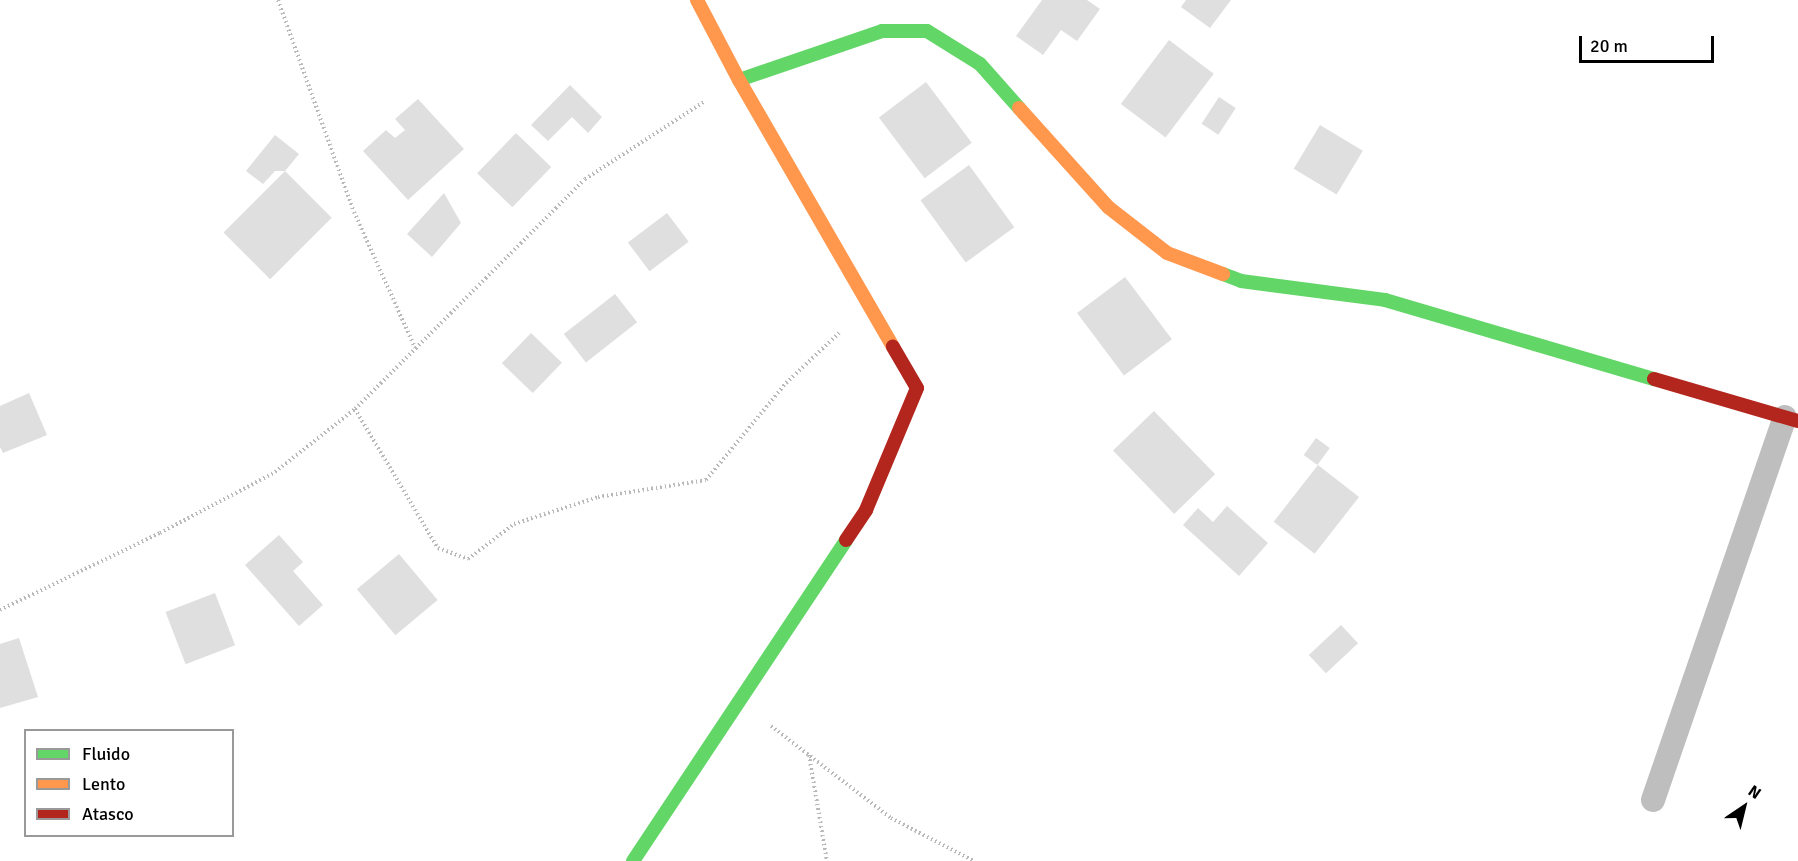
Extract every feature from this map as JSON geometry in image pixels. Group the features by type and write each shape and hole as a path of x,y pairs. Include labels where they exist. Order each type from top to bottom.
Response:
{"street":[{"path":"633,861 866,510 917,388 739,80 697,0"},
{"path":"739,80 882,31 927,31 980,64 1108,207 1167,253 1241,281 1385,300 1792,419"}],"lane":[{"path":"1653,800 1792,419"}],"path":[{"path":"278,0 354,212 415,348"},
{"path":"0,610 160,532 275,472 355,409 585,179 739,80"},
{"path":"355,409 438,548 468,559 514,524 598,497 706,480 786,383 868,306"},
{"path":"739,702 891,818 974,861"},
{"path":"809,755 827,861"}],"building":[{"path":"1042,0 1087,0 1100,9 1077,41 1061,30 1043,55 1016,36"},
{"path":"1186,0 1231,0 1210,28 1181,7"},
{"path":"1169,40 1214,74 1166,138 1121,104"},
{"path":"926,82 972,143 925,178 879,118"},
{"path":"570,85 602,117 588,133 572,117 548,141 531,125"},
{"path":"1219,97 1236,108 1218,135 1202,124"},
{"path":"418,99 464,149 408,200 363,151 386,130 395,138 405,130 395,119"},
{"path":"1320,125 1363,151 1337,194 1294,169"},
{"path":"516,133 551,167 512,207 477,173"},
{"path":"275,135 299,154 285,171 275,171 263,184 246,171"},
{"path":"969,165 1014,227 966,263 920,200"},
{"path":"285,171 332,218 270,279 223,233"},
{"path":"444,193 461,223 432,257 407,234"},
{"path":"667,213 689,242 650,271 628,242"},
{"path":"1125,277 1172,339 1124,375 1077,313"},
{"path":"615,294 637,322 586,362 564,334"},
{"path":"531,333 562,363 533,393 502,363"},
{"path":"29,393 47,435 3,453 0,447 0,406"},
{"path":"1154,411 1215,474 1174,514 1113,451"},
{"path":"1316,438 1330,448 1317,465 1304,455"},
{"path":"1318,465 1359,497 1315,554 1274,522"},
{"path":"1227,506 1268,543 1239,576 1183,525 1198,508 1213,522"},
{"path":"279,535 303,562 293,571 323,605 299,626 245,565"},
{"path":"399,554 438,600 395,635 357,589"},
{"path":"215,593 235,645 186,664 166,612"},
{"path":"1341,625 1358,643 1326,673 1309,655"},
{"path":"19,638 38,697 0,708 0,644"}],"traffic: fast":[{"path":"739,80 882,31 927,31 980,64 1019,108"},
{"path":"1223,274 1241,281 1385,300 1654,379"},
{"path":"633,861 846,540"}],"traffic: slow":[{"path":"697,0 739,80 893,347"},
{"path":"1019,108 1108,207 1167,253 1223,274"}],"traffic: jam":[{"path":"846,540 866,510 917,388 893,347"},
{"path":"1654,379 1798,421"}]}
